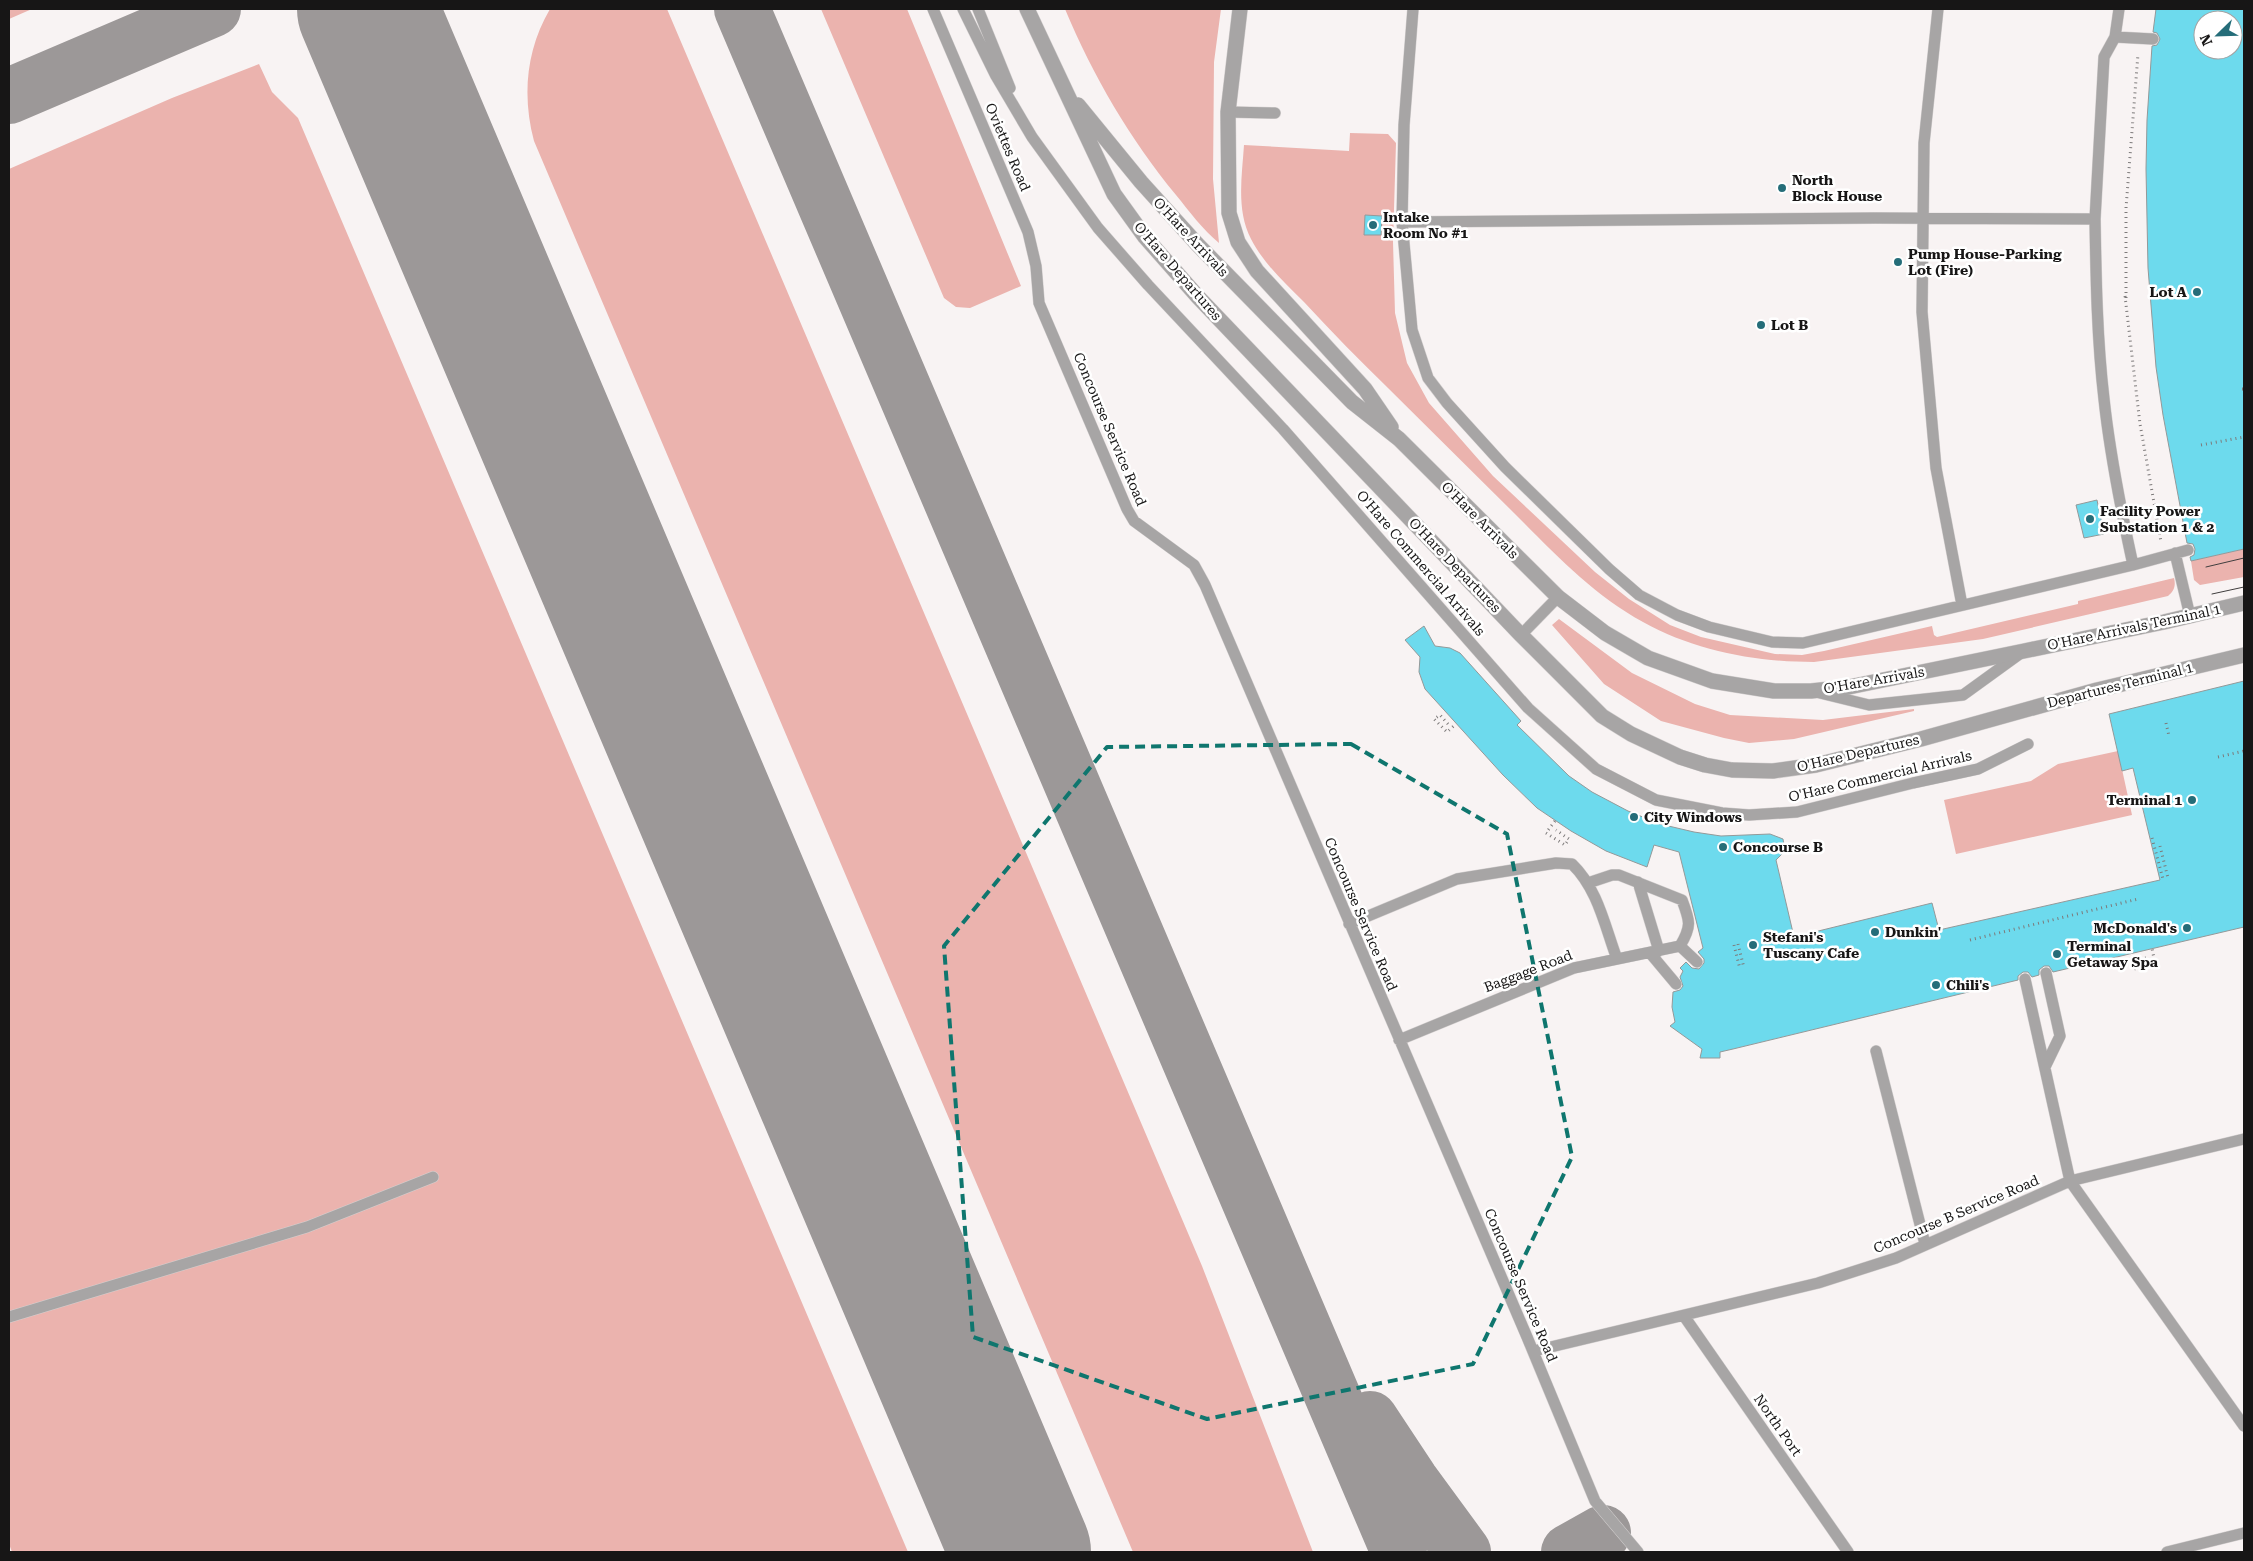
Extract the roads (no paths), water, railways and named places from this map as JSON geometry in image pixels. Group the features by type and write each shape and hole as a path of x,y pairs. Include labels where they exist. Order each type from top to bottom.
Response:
{"street":[{"path":"1027,9 1062,87"},
{"path":"1240,9 1228,112 1229,213 1238,242 1257,271 1365,389 1399,439"},
{"name":"O'Hare Arrivals","path":"1062,87 1141,182 1197,244 1352,402 1399,439 1558,597 1605,633 1648,658 1678,670 1712,681 1774,691 1811,691 1849,687 2024,651"},
{"name":"O'Hare Departures","path":"1062,87 1114,194 1144,237 1198,297 1521,635 1602,716 1631,734 1680,757 1705,765 1732,770 1773,771 1816,765 1921,739 1997,716"},
{"name":"O'Hare Arrivals Terminal 1","path":"2024,651 2244,603"},
{"name":"Departures Terminal 1","path":"1997,716 2244,655"}],"lane":[{"name":"Oviettes Road","path":"933,9 1028,232 1036,266 1039,302"},
{"name":"O'Hare Commercial Arrivals","path":"963,9 996,76 1024,122 1098,228 1283,429 1528,708 1596,769 1656,800 1722,813 1749,815 1797,812 1978,769 2028,744"},
{"path":"978,9 1024,122"},
{"path":"1414,9 1404,125 1402,222 1412,330 1428,378 1447,404 1505,467 1609,569 1640,594 1677,615 1709,628 1772,642 1803,643 2133,565 2188,550"},
{"path":"1938,9 1924,143 1922,312 1936,468 1962,605"},
{"path":"2119,9 2115,37 2104,57 2095,219 2098,328 2104,399 2114,474 2133,565"},
{"path":"2115,37 2152,39"},
{"path":"1228,112 1274,113"},
{"path":"1402,222 2095,219"},
{"name":"Concourse Service Road","path":"1039,302 1127,509 1134,521 1194,565 1204,585 1534,1351 1595,1501 1638,1552"},
{"path":"2175,553 2190,616"},
{"path":"1521,635 1558,597"},
{"path":"1811,691 1869,705 1962,695 2024,651"},
{"path":"1349,924 1457,879 1556,863 1572,864 1585,876 1617,959"},
{"path":"1588,883 1612,874 1619,875 1682,900 1687,914 1689,931 1680,946 1697,962"},
{"path":"1638,882 1654,952 1676,984"},
{"name":"Baggage Road","path":"1399,1040 1574,968 1680,946"},
{"path":"2045,1067 2060,1036 2046,973"},
{"path":"2025,978 2070,1181 2244,1426"},
{"path":"1876,1050 1926,1244"},
{"name":"Concourse B Service Road","path":"1534,1351 1818,1283 1896,1258 2070,1181 2244,1139"},
{"path":"9,1317 307,1226 433,1177"},
{"name":"North Port","path":"1684,1316 1848,1552"},
{"path":"2167,1552 2244,1533"}],"tram line":[{"path":"2206,567 2244,558"},
{"path":"2212,594 2244,587"}],"place":[{"name":"North Block House","path":"1782,188"},
{"name":"Intake Room No #1","path":"1373,225"},
{"name":"Pump House-Parking Lot (Fire)","path":"1898,262"},
{"name":"Lot A","path":"2197,292"},
{"name":"Lot B","path":"1761,325"},
{"name":"Facility Power Substation 1 & 2","path":"2090,519"},
{"name":"Terminal 1","path":"2192,800"},
{"name":"City Windows","path":"1634,817"},
{"name":"Concourse B","path":"1723,847"},
{"name":"McDonald's","path":"2187,928"},
{"name":"Dunkin'","path":"1875,932"},
{"name":"Stefani's Tuscany Cafe","path":"1753,945"},
{"name":"Terminal Getaway Spa","path":"2057,954"},
{"name":"Chili's","path":"1936,985"}]}
